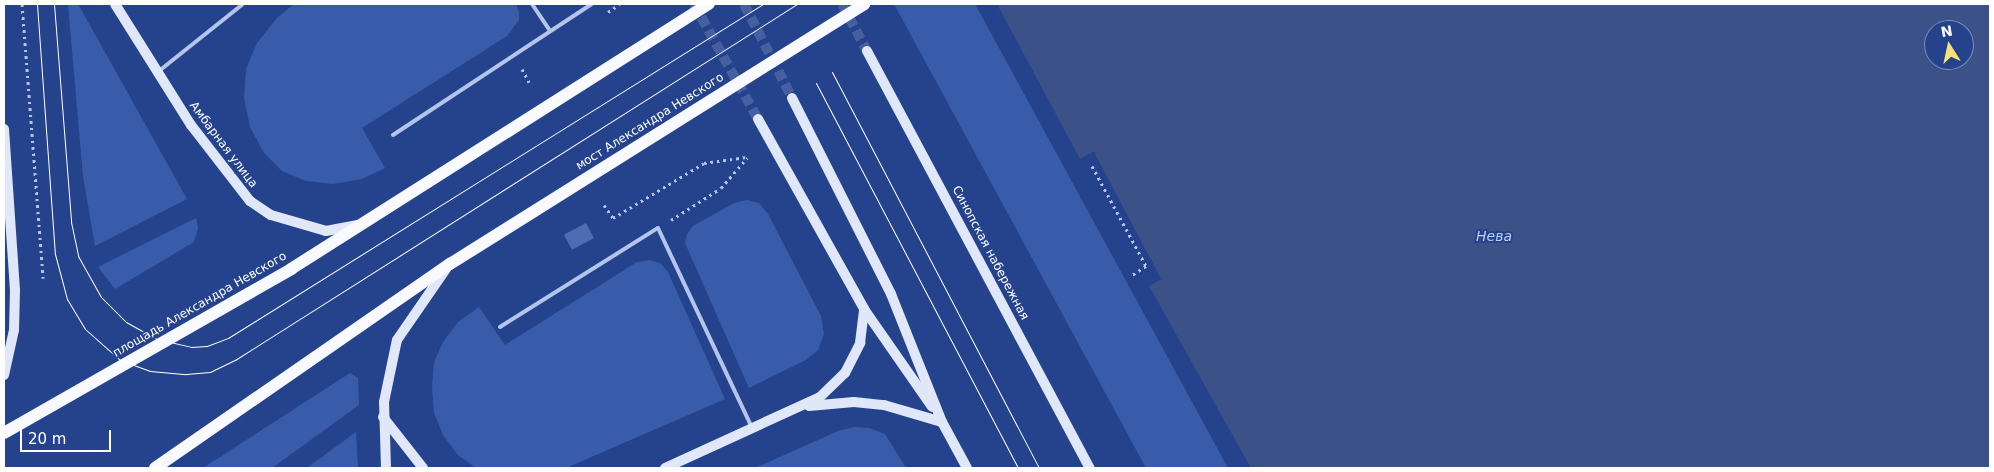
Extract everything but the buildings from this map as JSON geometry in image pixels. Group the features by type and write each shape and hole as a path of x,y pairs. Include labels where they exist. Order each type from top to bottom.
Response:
{"main road":[{"name":"Амбарная улица","path":"114,4 191,125 250,201 271,215 326,231 360,225"},
{"name":"площадь Александра Невского","path":"4,433 291,269 709,4"},
{"name":"мост Александра Невского","path":"450,264 864,4"},
{"name":"Синопская набережная","path":"867,50 1090,468"},
{"path":"792,98 891,294 942,422 966,468"},
{"path":"758,120 864,309 942,422"},
{"path":"4,129 7,224 14,330 4,375"},
{"path":"386,468 383,416 390,367 397,340 450,264"},
{"path":"155,468 450,264"},
{"path":"665,468 820,397 844,373 860,343 864,309"},
{"path":"795,408 823,404 884,405 942,422"},
{"path":"383,416 423,468"}],"lane":[{"path":"157,72 243,4"},
{"path":"532,4 550,31"},
{"path":"393,135 592,4"},
{"path":"500,327 658,228 752,428"}],"path":[{"path":"22,4 38,245 43,278"},
{"path":"611,10 620,4"},
{"path":"524,74 529,82"},
{"path":"604,205 613,218 704,163 747,157 721,188 658,228"},
{"path":"1092,166 1146,266 1132,275"}],"shaded area":[{"path":"68,4 78,4 187,199 95,246 83,176"},
{"path":"294,4 516,4 519,20 507,36 362,128 385,168 362,179 333,184 306,181 282,171 264,153 250,127 244,98 246,69 257,43 277,18"},
{"path":"894,4 975,4 1228,468 1146,468"},
{"path":"747,200 759,203 768,214 821,316 824,334 818,350 806,360 749,388 685,243 687,234 693,226 734,203"},
{"path":"196,218 198,228 194,242 115,289 98,267"},
{"path":"649,260 660,263 668,272 725,399 566,468 476,468 458,455 443,435 434,413 432,387 434,362 443,342 458,322 479,307 505,345 637,262"},
{"path":"350,373 358,378 359,405 272,468 203,468"},
{"path":"854,427 869,428 885,434 906,468 755,468 838,431"},
{"path":"356,432 358,468 307,468"}],"water":[{"name":"Нева","path":"997,4 1990,4 1990,468 1251,468 1149,286 1161,279 1094,152 1080,159"}],"pier":[{"path":"1093,152 1161,279 1149,286 1158,278 1092,155 1080,159"}],"tunnel":[{"path":"694,4 758,119"},
{"path":"744,4 792,98"},
{"path":"842,4 867,51"}],"tram line":[{"path":"37,4 55,254 67,299 85,329 120,360 150,371 186,374 210,372 235,360 797,4"},
{"path":"54,4 71,222 78,256 101,297 126,322 157,339 191,347 207,346 228,338 763,4"},
{"path":"832,72 1039,468"},
{"path":"816,83 1018,468"}]}
